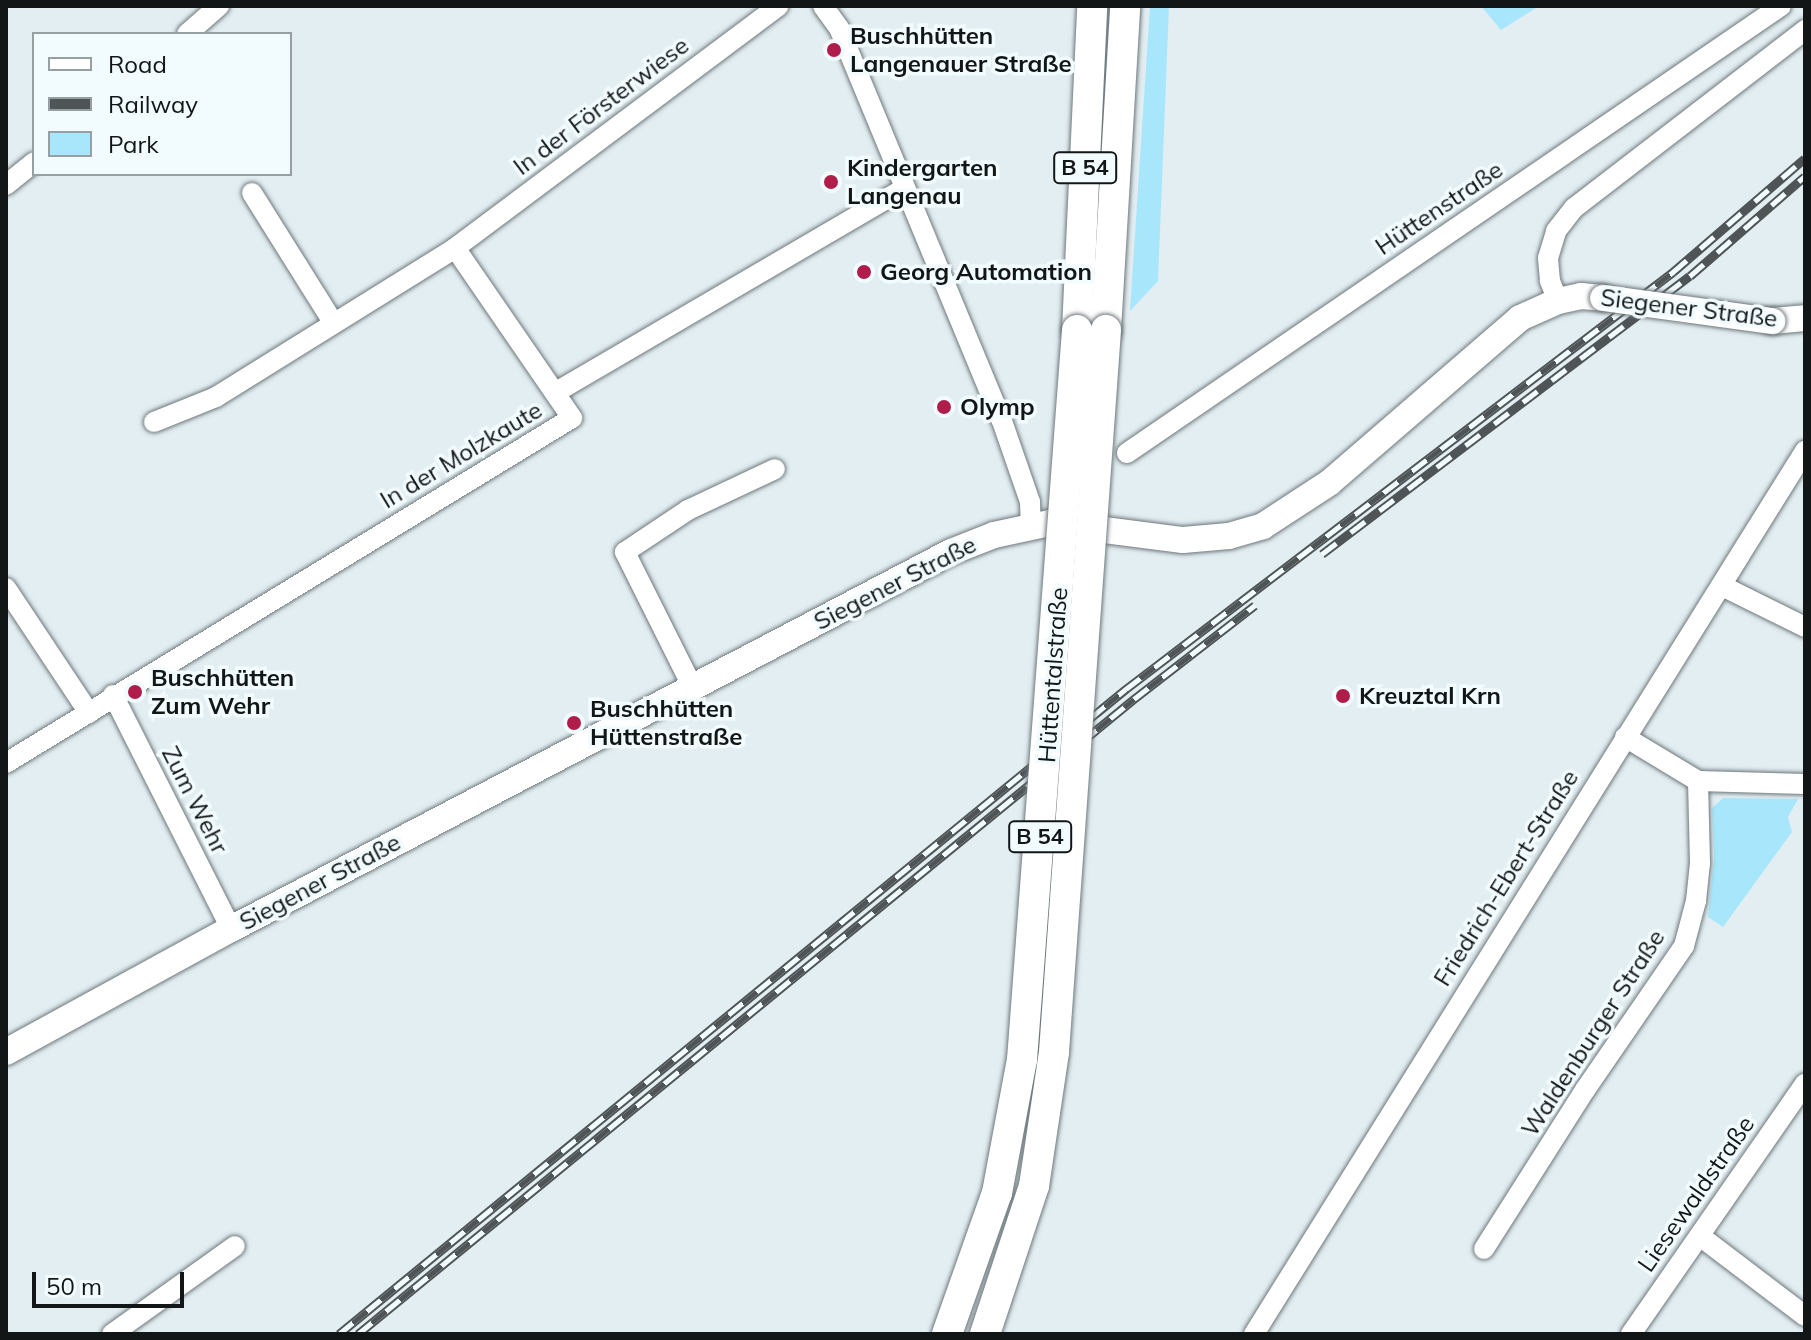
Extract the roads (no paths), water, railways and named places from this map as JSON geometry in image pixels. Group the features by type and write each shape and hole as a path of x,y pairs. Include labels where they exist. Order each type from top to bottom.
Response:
{"highway":[{"name":"Hüttentalstraße","path":"985,1334 1034,1186 1054,1052 1092,330 1092,6"},
{"name":"Hüttentalstraße","path":"947,1334 997,1193 1022,1060 1125,6"}],"main road":[{"name":"Siegener Straße","path":"6,1052 231,929 951,552 1031,525 1070,525 1183,540 1229,536 1263,526 1329,483 1520,318 1558,301 1581,296 1772,321 1805,318"}],"street":[{"path":"189,32 219,6"},
{"name":"In der Försterwiese","path":"154,422 216,397 455,248 779,6"},
{"path":"823,6 839,28 1002,421 1030,502 1031,525"},
{"name":"Hüttenstraße","path":"1127,453 1781,6"},
{"path":"1558,301 1550,281 1548,258 1556,231 1574,208 1805,30"},
{"path":"6,185 32,164"},
{"name":"In der Molzkaute","path":"6,763 572,418 556,392 905,188"},
{"path":"252,193 333,322"},
{"path":"455,248 556,392"},
{"name":"Friedrich-Ebert-Straße","path":"1254,1334 1805,451"},
{"path":"692,686 625,552 688,510 775,469"},
{"path":"1722,586 1805,627"},
{"path":"6,588 89,713"},
{"name":"Zum Wehr","path":"113,695 231,929"},
{"path":"1625,737 1698,781 1805,784"},
{"name":"Waldenburger Straße","path":"1484,1249 1585,1090 1684,946 1696,901 1700,863 1698,781"},
{"name":"Liesewaldstraße","path":"1631,1334 1805,1084"},
{"path":"1700,1236 1805,1316"},
{"path":"112,1334 235,1246"}],"railway":[{"path":"339,1334 1126,689 1673,272 1805,158"},
{"path":"1322,554 1690,276 1805,176"},
{"path":"358,1334 1134,699 1255,605"}],"place":[{"name":"Buschhütten Langenauer Straße","path":"834,50"},
{"name":"Kindergarten Langenau","path":"831,182"},
{"name":"Georg Automation","path":"864,272"},
{"name":"Olymp","path":"944,407"},
{"name":"Buschhütten Zum Wehr","path":"135,692"},
{"name":"Kreuztal Krn","path":"1343,696"},
{"name":"Buschhütten Hüttenstraße","path":"574,723"}]}
